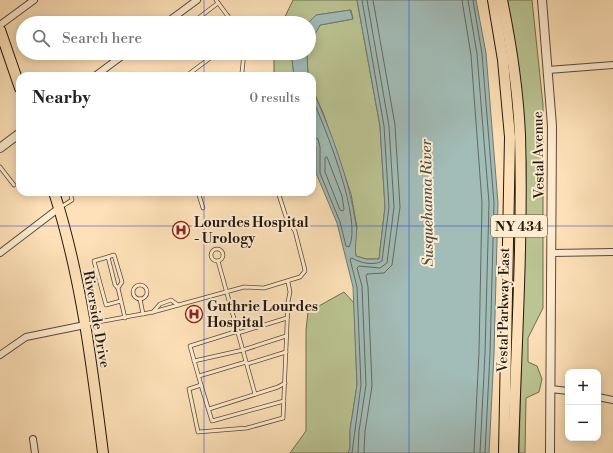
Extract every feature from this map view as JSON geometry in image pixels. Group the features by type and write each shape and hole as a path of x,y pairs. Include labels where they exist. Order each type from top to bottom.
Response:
{"main road":[{"name":"Vestal Parkway East","path":"493,0 503,60 510,137 504,453"},
{"name":"Vestal Parkway East","path":"502,0 513,65 520,134 520,206 513,453"},
{"path":"0,30 16,76"},
{"name":"Riverside Drive","path":"55,196 85,325 103,453"}],"street":[{"path":"0,25 34,0"},
{"path":"175,16 196,0"},
{"name":"Vestal Avenue","path":"542,0 552,126 550,453"},
{"path":"102,72 117,60"},
{"path":"548,70 613,66"},
{"path":"0,146 16,136"},
{"path":"0,253 59,208"},
{"path":"552,254 613,252"},
{"path":"0,355 26,337 85,325"},
{"path":"551,389 565,391"},
{"path":"601,398 613,400"},
{"path":"32,439 35,453"}],"lane":[{"path":"200,16 217,2 228,16"},
{"path":"191,72 208,60"},
{"path":"242,72 243,60"},
{"path":"0,167 14,185"},
{"path":"59,208 72,200 71,196"},
{"path":"199,196 203,208"},
{"path":"85,325 153,312 249,286 264,288 288,282 300,277 305,271 300,249 295,231 287,220 279,196"},
{"path":"218,261 222,259 223,253 217,248 213,250 210,255 214,260 218,261 255,394"},
{"path":"295,250 300,249"},
{"path":"118,288 122,282 114,255 94,261 106,306 121,302"},
{"path":"108,257 115,285 118,288 125,318"},
{"path":"201,385 189,389 198,432 247,428 283,419 286,336 290,292 288,282"},
{"path":"138,285 144,287 146,291 146,295 140,299 136,298 133,293 135,287 138,285"},
{"path":"140,299 143,314"},
{"path":"153,312 160,304 171,300 178,305"},
{"path":"214,431 190,346 287,318"},
{"path":"194,361 243,350 286,336"},
{"path":"198,376 286,352"},
{"path":"209,409 285,384"},
{"path":"212,421 284,401"}],"green space":[{"path":"293,0 357,0 380,126 385,207 379,259 366,259 356,256 354,244 357,228 351,194 324,115 316,97 316,72 308,72 307,60 316,60 316,32 320,25 353,19 351,10 315,16 285,16"},
{"path":"506,0 532,0 543,105 543,308 528,338 528,362 537,366 542,379 539,392 526,398 525,453 519,453 526,164 520,77"},
{"path":"274,60 292,60 294,72 274,72"},
{"path":"344,292 354,303 357,385 350,430 350,448 348,453 290,453 306,431 306,330 308,312"}],"water":[{"name":"Susquehanna River","path":"357,0 476,0 486,53 498,203 494,353 489,453 348,453 350,448 350,430 357,385 353,287 337,223 316,173 316,97 326,121 349,190 356,229 356,256 366,259 379,259 385,207 380,126"},
{"path":"350,10 353,19 320,25 316,33 316,15"},
{"path":"292,60 307,60 308,72 294,72"}],"place":[{"name":"Lourdes Hospital - Urology","path":"181,230"},
{"name":"Guthrie Lourdes Hospital","path":"194,314"}]}
